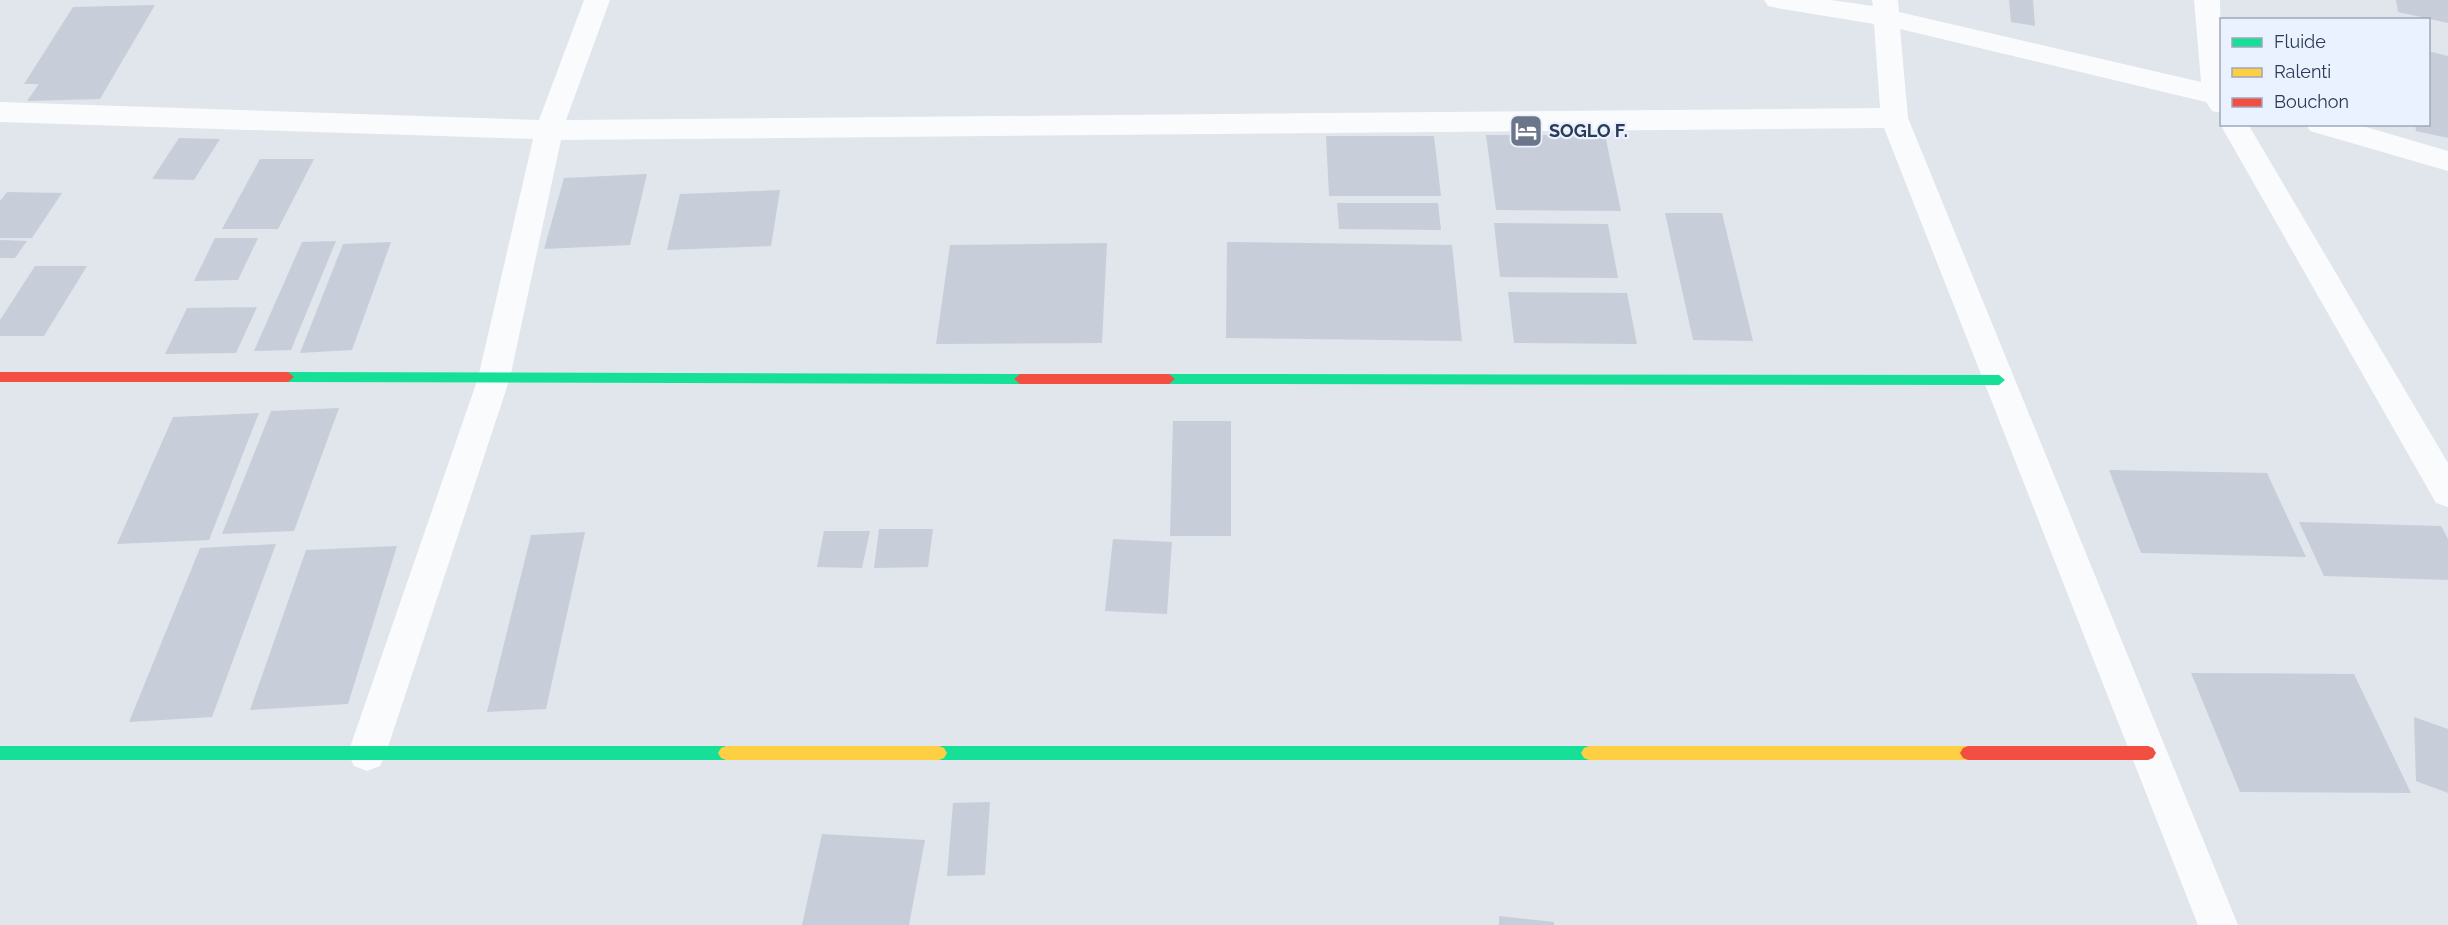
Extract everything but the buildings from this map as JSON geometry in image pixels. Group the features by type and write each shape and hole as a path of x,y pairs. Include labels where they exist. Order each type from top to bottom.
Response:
{"street":[{"path":"367,753 494,378 549,130 597,0"},
{"path":"1777,0 1885,8 2220,98 2207,0"},
{"path":"1885,8 1894,117 2218,925"},
{"path":"0,112 549,130 1894,117"},
{"path":"2235,126 2448,493"},
{"path":"2327,126 2448,161"},
{"path":"0,377 1999,380"},
{"path":"0,753 2148,753"}],"traffic: fast":[{"path":"288,377 1020,379"},
{"path":"1169,379 1999,380"},
{"path":"0,753 726,753"},
{"path":"939,753 1589,753"}],"traffic: slow":[{"path":"726,753 939,753"},
{"path":"1589,753 1968,753"}],"traffic: jam":[{"path":"0,377 288,377"},
{"path":"1020,379 1169,379"},
{"path":"1968,753 2148,753"}],"place":[{"name":"SOGLO F.","path":"1526,131"}]}
